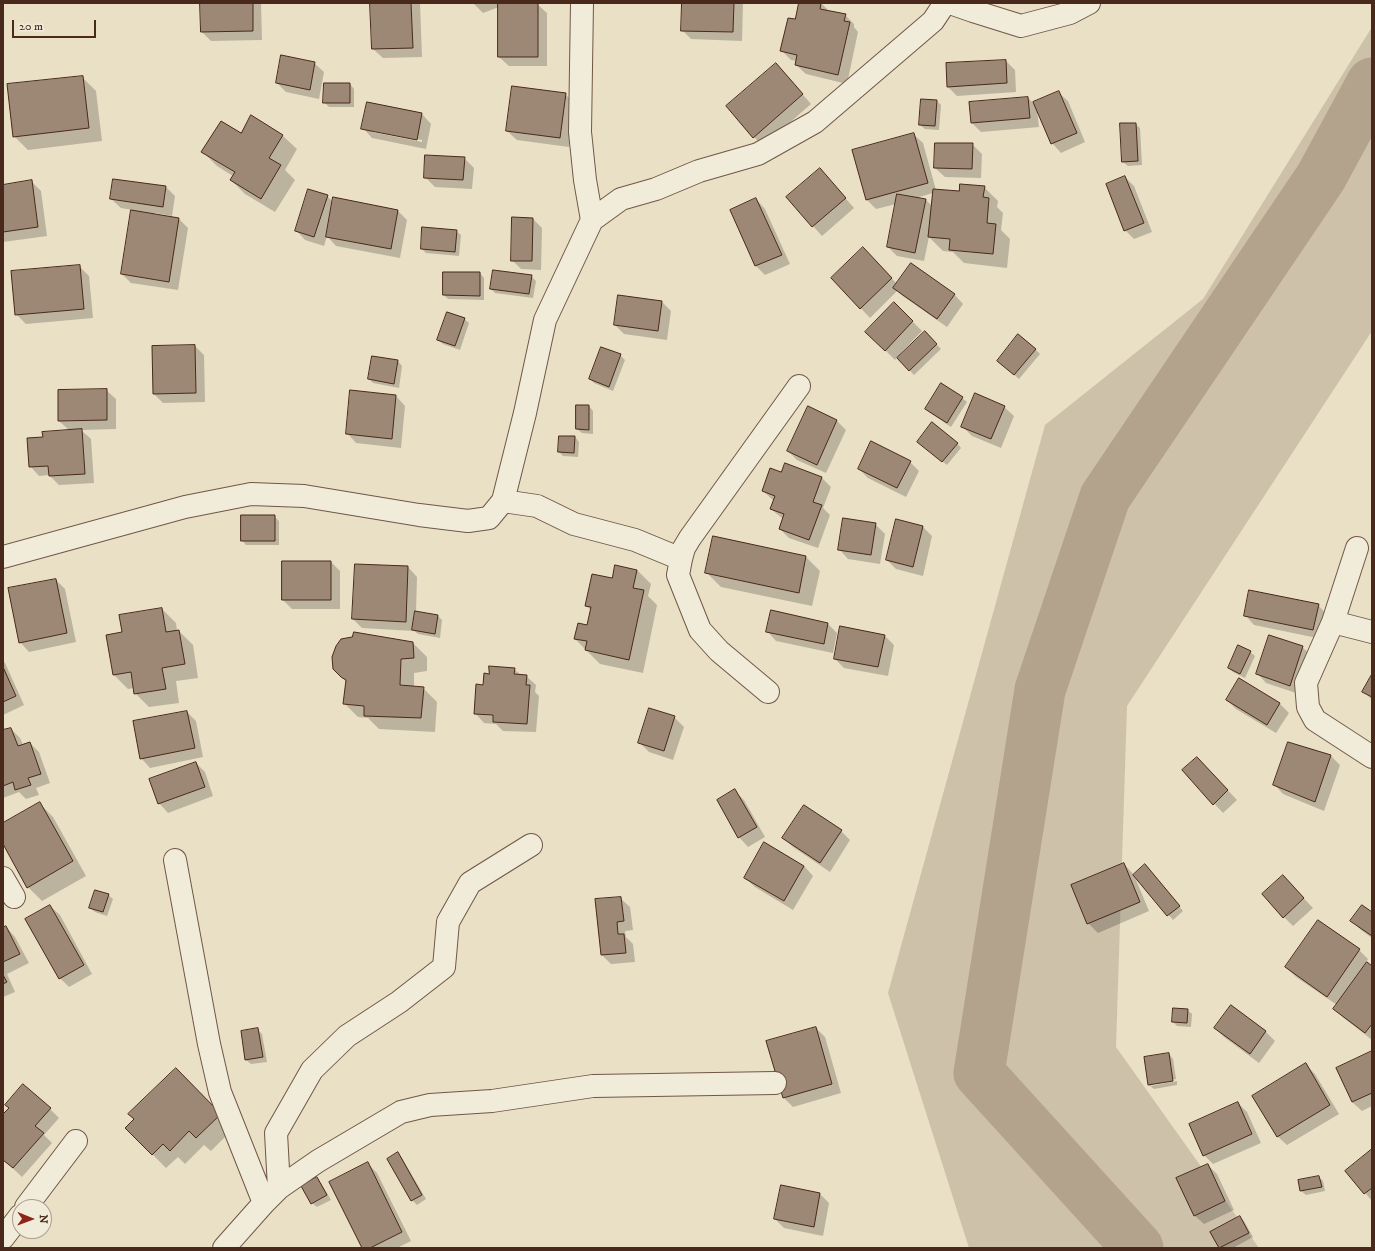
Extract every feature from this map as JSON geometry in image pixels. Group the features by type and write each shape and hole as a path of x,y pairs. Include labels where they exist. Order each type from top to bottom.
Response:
{"street":[{"path":"582,3 580,132 585,180 592,220"},
{"path":"3,558 185,507 251,494 304,496 419,515 468,521 489,518 503,501 525,414 545,320 592,220 621,199 656,189 699,171 758,154 815,122 933,21 945,3"},
{"path":"950,3 1021,26 1070,13 1089,3"},
{"path":"768,692 718,651 700,630 678,575 684,548 690,538 799,386"},
{"path":"503,501 537,506 574,524 635,540 681,559"},
{"path":"1356,548 1333,622 1306,683 1308,707 1315,720 1372,757"},
{"path":"1333,622 1372,632"},
{"path":"272,1196 276,1133 312,1070 347,1036 398,1002 444,967 448,922 470,883 531,845"},
{"path":"175,860 209,1044 220,1092 272,1196"},
{"path":"3,878 14,897"},
{"path":"224,1248 272,1196 318,1161 401,1112 430,1105 492,1101 593,1086 775,1083"},
{"path":"32,1199 76,1141"},
{"path":"3,1238 12,1226"}],"shaded area":[{"path":"1372,27 1372,331 1127,706 1116,1047 1259,1248 969,1248 888,993 1045,425 1203,299"}],"building":[{"path":"200,3 253,3 253,31 201,32"},
{"path":"370,3 411,3 413,48 372,49"},
{"path":"498,3 538,3 538,57 498,57"},
{"path":"682,3 734,3 733,32 681,31"},
{"path":"799,3 821,3 820,9 846,14 844,21 850,22 838,75 795,65 797,55 780,51 788,18 795,19"},
{"path":"281,55 315,62 310,90 276,83"},
{"path":"1006,60 1007,83 947,87 946,63"},
{"path":"776,63 803,94 753,138 726,106"},
{"path":"83,76 89,128 13,137 7,84"},
{"path":"324,83 350,83 350,103 323,103"},
{"path":"512,86 566,93 560,138 506,131"},
{"path":"1059,91 1077,133 1051,144 1033,102"},
{"path":"1028,97 1030,118 971,123 969,102"},
{"path":"921,99 937,100 935,126 919,125"},
{"path":"367,102 422,113 417,140 361,129"},
{"path":"251,115 283,135 269,158 281,165 261,199 230,180 235,172 201,152 221,121 241,133"},
{"path":"1120,123 1136,123 1138,161 1122,162"},
{"path":"914,133 928,183 866,200 852,150"},
{"path":"935,143 973,143 972,169 934,168"},
{"path":"425,155 465,157 463,180 424,178"},
{"path":"820,168 846,198 812,227 786,197"},
{"path":"1125,176 1144,223 1124,231 1106,184"},
{"path":"113,179 166,186 163,207 110,199"},
{"path":"32,180 38,227 3,232 3,185"},
{"path":"960,184 985,186 983,197 989,198 987,223 996,224 993,254 949,250 950,239 928,237 933,189 959,191"},
{"path":"308,189 328,195 314,237 295,231"},
{"path":"897,194 926,199 915,253 887,247"},
{"path":"333,197 398,210 391,249 326,237"},
{"path":"756,198 782,255 755,266 730,210"},
{"path":"131,210 179,218 169,282 121,274"},
{"path":"512,217 533,218 532,261 511,261"},
{"path":"422,227 457,230 455,252 421,249"},
{"path":"863,247 892,278 860,309 831,278"},
{"path":"911,263 955,294 937,319 893,288"},
{"path":"80,265 84,309 15,315 11,271"},
{"path":"493,270 532,275 529,294 490,289"},
{"path":"443,272 480,272 480,296 443,295"},
{"path":"618,295 662,301 658,331 614,325"},
{"path":"894,302 913,321 885,351 865,332"},
{"path":"447,312 465,318 455,346 437,340"},
{"path":"925,331 937,344 909,371 897,358"},
{"path":"1018,334 1036,349 1014,375 997,361"},
{"path":"195,345 196,393 153,394 152,346"},
{"path":"601,347 621,354 609,387 589,379"},
{"path":"372,356 398,360 394,384 368,379"},
{"path":"941,383 963,397 947,423 925,409"},
{"path":"107,389 107,420 58,421 58,390"},
{"path":"350,390 396,395 392,439 346,434"},
{"path":"975,393 1005,406 991,439 961,427"},
{"path":"576,405 589,405 589,430 576,429"},
{"path":"808,406 837,420 817,465 787,451"},
{"path":"932,422 958,443 942,462 917,442"},
{"path":"82,429 85,474 49,476 48,466 29,467 27,438 43,437 42,432"},
{"path":"559,436 575,436 574,453 558,452"},
{"path":"871,441 911,461 897,488 858,469"},
{"path":"785,463 822,477 813,502 822,505 809,540 779,529 784,514 770,509 775,496 762,491 770,468 781,472"},
{"path":"241,515 275,515 275,541 241,541"},
{"path":"843,518 876,523 871,555 838,550"},
{"path":"896,519 923,526 913,567 886,560"},
{"path":"713,536 806,556 799,593 705,573"},
{"path":"282,561 331,561 331,600 282,600"},
{"path":"355,564 408,566 406,622 352,619"},
{"path":"615,565 637,570 633,588 644,590 629,660 585,650 587,641 574,639 578,623 587,625 591,607 585,606 592,574 612,578"},
{"path":"56,579 67,633 19,643 8,588"},
{"path":"1249,590 1319,604 1313,630 1244,616"},
{"path":"162,608 166,632 179,630 185,664 162,668 166,689 134,694 131,672 113,675 106,635 122,632 119,615"},
{"path":"771,610 828,623 824,644 766,632"},
{"path":"415,611 438,615 435,634 412,630"},
{"path":"840,626 885,635 878,667 834,659"},
{"path":"354,632 413,642 414,658 401,659 400,685 424,687 421,718 364,716 364,706 343,704 346,680 333,669 332,657 336,646 341,639 352,637"},
{"path":"1269,635 1303,646 1290,686 1256,674"},
{"path":"1238,645 1251,651 1240,674 1228,668"},
{"path":"489,666 515,668 514,674 527,675 526,685 530,685 527,724 493,722 493,715 474,714 476,684 483,685 484,673 489,674"},
{"path":"3,667 16,696 3,702"},
{"path":"1372,674 1372,697 1362,692"},
{"path":"1239,678 1280,703 1267,725 1226,700"},
{"path":"649,708 675,716 664,751 638,743"},
{"path":"187,711 195,748 140,759 133,721"},
{"path":"11,728 18,746 30,742 41,774 28,778 31,785 15,790 13,782 3,786 3,730"},
{"path":"1288,742 1331,755 1315,802 1273,785"},
{"path":"1197,757 1228,790 1213,805 1182,770"},
{"path":"196,762 205,787 158,804 149,779"},
{"path":"735,789 757,827 738,838 717,800"},
{"path":"40,802 73,861 27,888 3,844 3,823"},
{"path":"804,805 842,830 820,863 782,838"},
{"path":"764,842 804,866 784,901 744,878"},
{"path":"1124,863 1140,902 1087,924 1071,885"},
{"path":"1145,864 1180,906 1167,916 1133,875"},
{"path":"1283,875 1304,898 1283,918 1262,894"},
{"path":"95,890 109,894 103,912 89,908"},
{"path":"621,897 624,921 617,922 618,934 624,934 626,953 601,955 595,899"},
{"path":"50,905 84,965 59,979 25,919"},
{"path":"1362,905 1372,912 1372,936 1350,921"},
{"path":"1318,920 1360,949 1327,997 1285,967"},
{"path":"6,926 20,954 3,962 3,928"},
{"path":"1367,962 1372,966 1372,1024 1365,1033 1333,1009"},
{"path":"3,975 7,982 3,984"},
{"path":"1231,1005 1266,1031 1250,1054 1214,1028"},
{"path":"1173,1008 1188,1009 1187,1023 1172,1022"},
{"path":"816,1027 832,1084 783,1098 766,1041"},
{"path":"258,1028 263,1057 245,1060 241,1031"},
{"path":"1372,1051 1372,1093 1352,1102 1336,1068"},
{"path":"1169,1053 1173,1081 1148,1085 1144,1057"},
{"path":"1306,1063 1330,1105 1277,1137 1252,1096"},
{"path":"176,1068 221,1114 196,1138 189,1131 170,1151 163,1144 152,1155 125,1128 134,1119 128,1114"},
{"path":"23,1084 51,1108 35,1126 44,1133 13,1168 3,1160 3,1114 9,1108 5,1105"},
{"path":"1238,1102 1252,1134 1203,1156 1189,1124"},
{"path":"1372,1149 1372,1188 1364,1194 1345,1171"},
{"path":"398,1152 422,1195 411,1201 387,1159"},
{"path":"368,1162 402,1232 370,1248 362,1248 329,1182"},
{"path":"1208,1164 1225,1201 1194,1216 1176,1178"},
{"path":"1319,1176 1322,1187 1300,1191 1298,1180"},
{"path":"317,1177 327,1195 311,1204 301,1186"},
{"path":"781,1185 820,1193 814,1227 774,1219"},
{"path":"1240,1216 1249,1233 1219,1248 1210,1232"}],"waterway":[{"path":"1138,1248 979,1073 1040,690 1105,497 1321,177 1372,83"}]}
